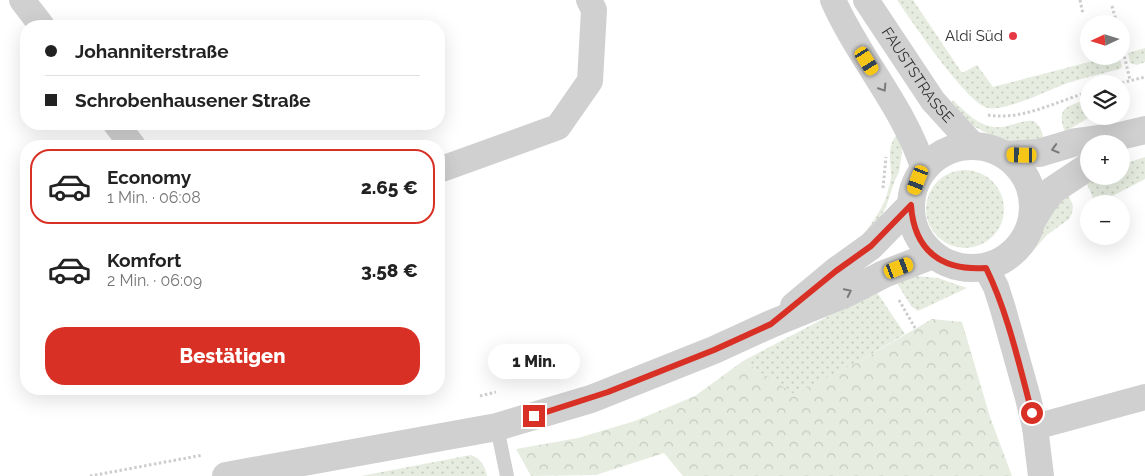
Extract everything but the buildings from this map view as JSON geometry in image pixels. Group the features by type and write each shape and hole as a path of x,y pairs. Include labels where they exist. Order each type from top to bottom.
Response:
{"street":[{"path":"22,0 37,20"},
{"path":"445,168 558,127 590,81 594,10 589,0"},
{"path":"833,0 849,32 903,120 918,150 924,170"},
{"name":"FAUSTSTRASSE","path":"866,0 932,101 974,146"},
{"path":"121,130 128,140"},
{"path":"1004,155 1039,153 1080,142"},
{"path":"1032,221 1033,201 1028,181 1018,166 1004,155 989,148 974,146 958,148 943,153 933,159 924,170 913,192 911,205 912,219 916,232 923,244 933,255 949,265 968,269 986,268 1002,261 1016,250 1027,236 1032,221 1042,204 1054,190 1080,172"},
{"path":"771,324 836,271 871,246 911,205"},
{"path":"226,476 497,427 591,399 714,350 847,293 884,274 933,255"},
{"path":"986,268 996,287 1003,309 1035,427 1041,476"},
{"path":"1035,427 1145,397"}],"lane":[{"path":"497,427 507,476"}],"path":[{"path":"1080,0 1083,14"},
{"path":"1112,6 1114,15"},
{"path":"1130,80 1145,77"},
{"path":"985,115 1003,118 1080,95"},
{"path":"880,196 886,158 884,148"},
{"path":"471,398 500,392"},
{"path":"90,476 204,454"}],"green space":[{"path":"897,0 913,0 962,73 977,65 993,87 1080,64 1122,66 1120,69 1097,75 1080,75 1080,80 1017,103 988,108 967,92 926,42"},
{"path":"1145,48 1145,62 1137,65 1130,63 1130,52"},
{"path":"953,100 964,111 983,124 998,127 1034,121 1040,127 1044,139 1008,144 971,125 952,102"},
{"path":"1080,102 1080,123 1065,132 1062,117 1065,109"},
{"path":"898,134 901,139 902,152 899,172 881,216 865,233 887,195 891,178 891,148 894,138"},
{"path":"1145,157 1145,179 1114,195 1092,195 1087,185 1130,185 1130,162"},
{"path":"957,170 973,170 987,176 998,187 1004,201 1004,217 998,231 987,242 973,248 957,248 943,242 932,231 926,217 926,201 932,187 943,176"},
{"path":"1067,192 1073,206 1069,219 1047,235 1024,261 1041,224"},
{"path":"915,276 938,278 967,288 918,311 911,306 895,280"},
{"path":"876,291 905,334 860,361 794,395 743,361"},
{"path":"932,319 962,322 990,417 1012,476 683,476 664,453 596,475 531,476 516,449 578,438 635,421 695,396 743,361 794,394 860,361"},
{"path":"471,455 482,463 487,476 361,476"}],"place":[{"name":"Aldi Süd","path":"1013,36"}],"route":[{"path":"534,416 591,399 714,350 771,324 836,271 871,246 911,205 912,219 916,232 923,244 933,255 949,265 968,269 986,268 996,287 1003,309 1032,413"}]}
